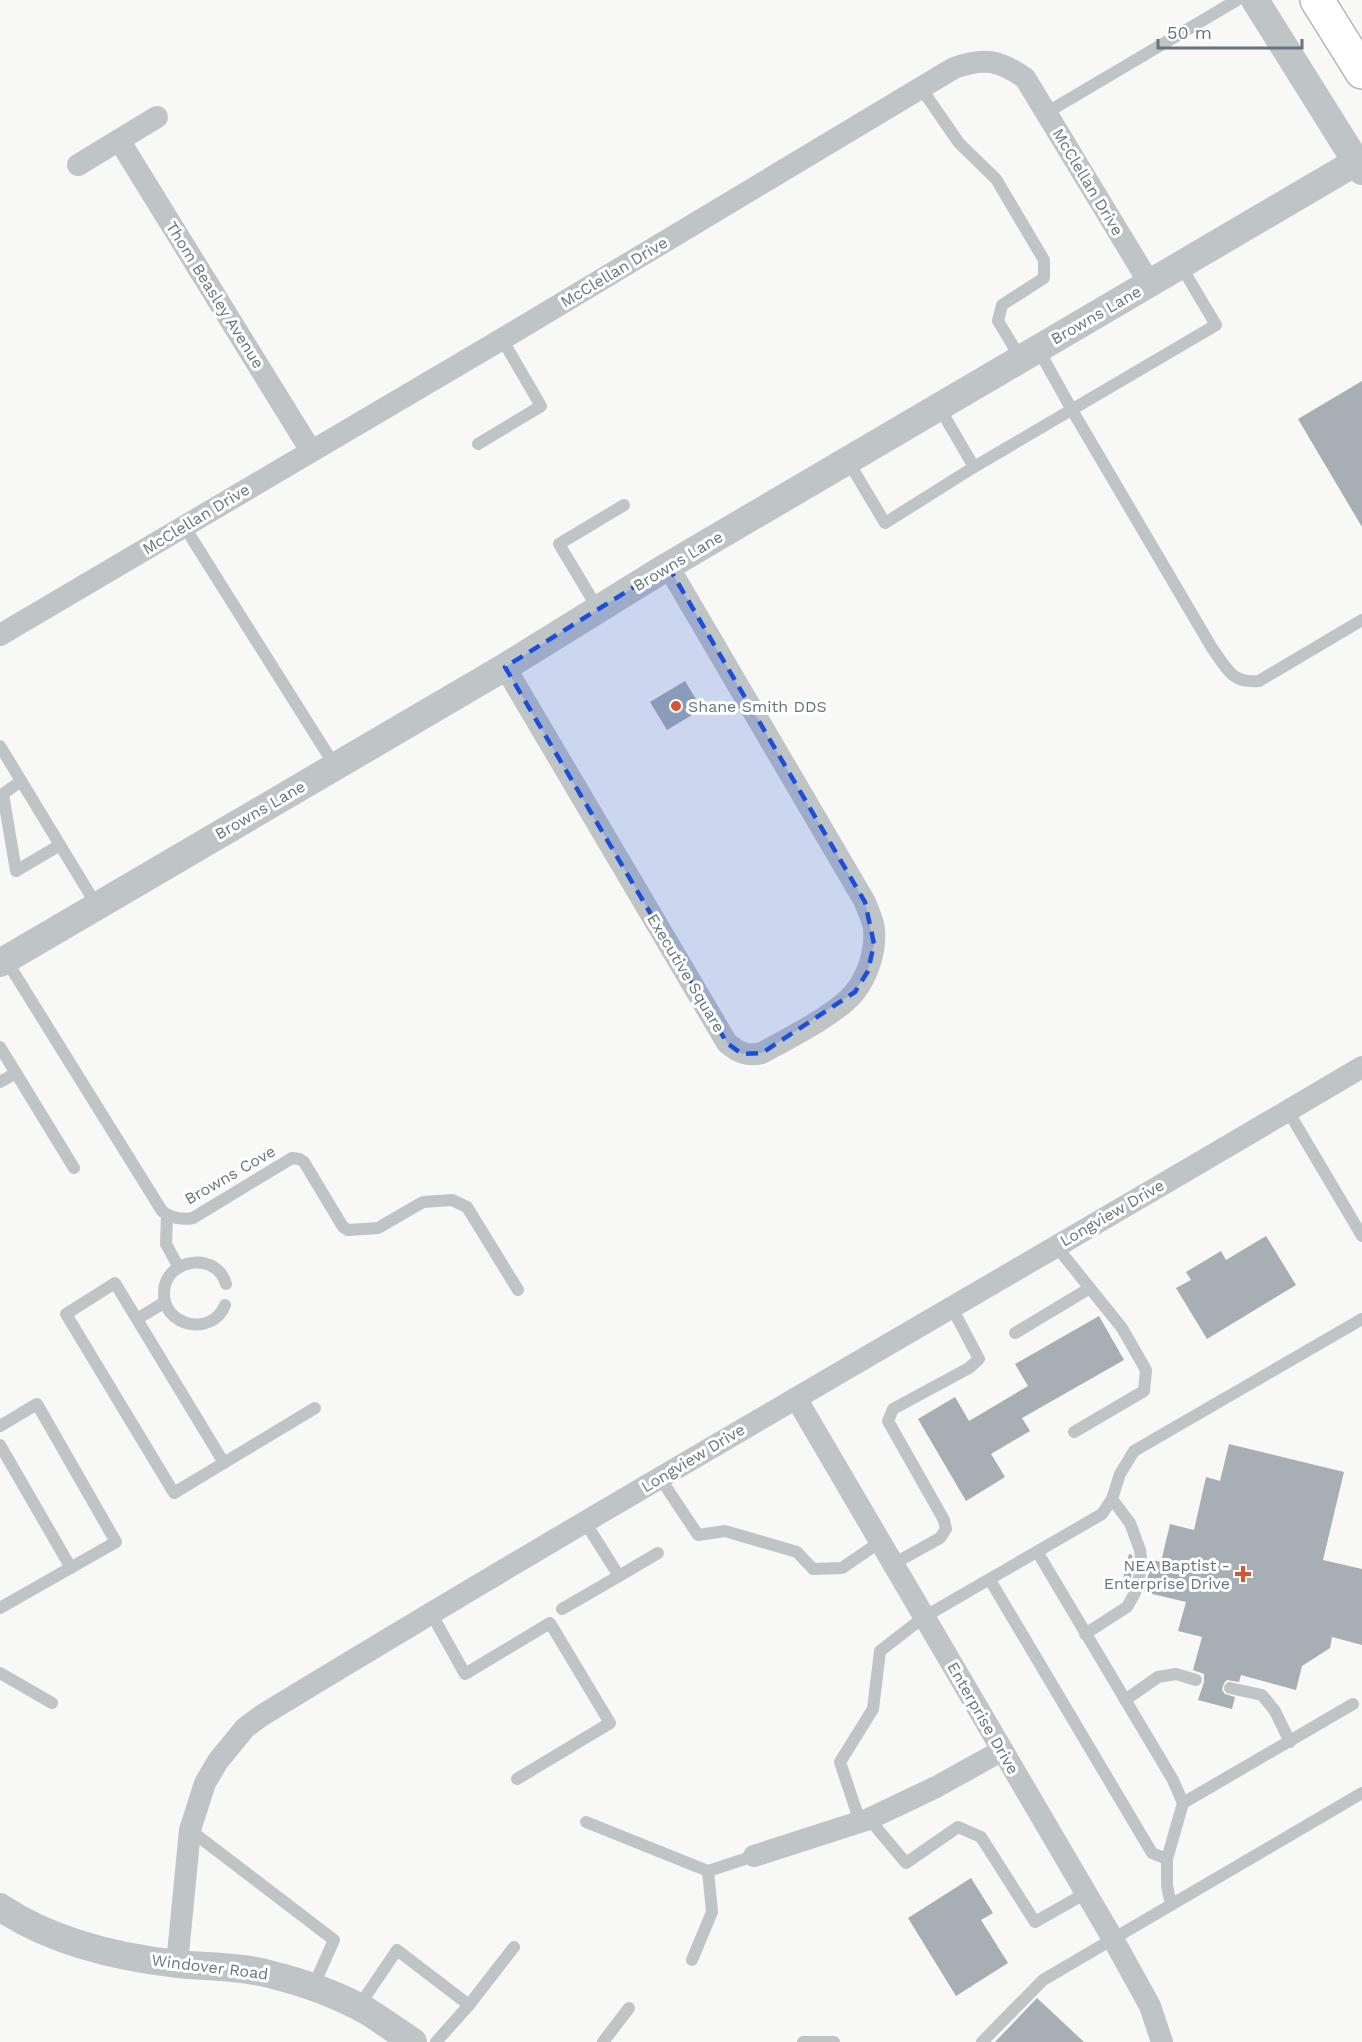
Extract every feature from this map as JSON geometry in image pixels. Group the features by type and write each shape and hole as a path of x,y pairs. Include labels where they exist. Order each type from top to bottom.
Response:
{"highway":[{"path":"1317,0 1362,72"}],"street":[{"path":"1255,0 1359,166"},
{"name":"McClellan Drive","path":"0,635 502,339 954,68 973,61 995,62 1009,67 1025,78 1150,284"},
{"path":"78,165 157,117"},
{"name":"Thom Beasley Avenue","path":"119,140 311,451"},
{"name":"Browns Lane","path":"3,961 1029,354 1359,166"},
{"name":"Executive Square","path":"505,666 727,1042 742,1054 756,1055 802,1030 836,1009 855,992 870,965 874,927 865,902 668,566"},
{"name":"Longview Drive","path":"177,1964 190,1830 205,1783 218,1761 245,1728 431,1613 1362,1067"},
{"name":"Enterprise Drive","path":"796,1398 1113,1939 1150,2006 1162,2042"},
{"path":"754,1856 864,1820 936,1787 1002,1751"},
{"name":"Windover Road","path":"0,1908 58,1938 123,1955 177,1964 243,1969 269,1974 312,1988 358,2007 413,2042"}],"lane":[{"path":"1046,112 1237,0"},
{"path":"921,88 959,143 996,179 1044,260 1044,278 1002,305 998,321 1029,354 1072,410 1212,648 1231,675 1245,682 1259,681 1362,620"},
{"path":"848,461 885,523 974,467 1216,325 1181,266"},
{"path":"478,444 541,406 502,339"},
{"path":"939,407 974,467"},
{"path":"598,609 559,544 624,505"},
{"path":"184,526 335,766"},
{"path":"0,746 97,906"},
{"path":"21,781 3,794 16,871 60,845"},
{"name":"Browns Cove","path":"3,961 162,1212 167,1216 193,1218 292,1158 299,1158 304,1162 343,1227 348,1230 378,1228 423,1202 452,1200 467,1207 518,1290"},
{"path":"0,1047 74,1168"},
{"path":"0,1082 16,1073"},
{"path":"1288,1111 1362,1236"},
{"path":"167,1216 166,1244 178,1266"},
{"path":"1056,1246 1122,1328 1146,1370 1144,1391 1074,1432"},
{"path":"225,1284 218,1270 208,1264 188,1262 178,1266 166,1282 164,1292 169,1311 186,1324 206,1323 216,1318 225,1305"},
{"path":"224,1463 115,1283 66,1314 174,1493 224,1463 315,1408"},
{"path":"1015,1334 1089,1288"},
{"path":"137,1319 165,1302"},
{"path":"892,1564 940,1538 946,1529 944,1520 888,1421 892,1409 969,1368 979,1359 951,1306"},
{"path":"1086,1893 1035,1922 981,1837 957,1827 906,1863 864,1820 840,1762 873,1709 880,1652 924,1617 1102,1514 1112,1499 1120,1474 1134,1451 1362,1319"},
{"path":"0,1426 36,1404 116,1542 0,1608"},
{"path":"0,1445 71,1568"},
{"path":"660,1478 698,1535 724,1531 797,1552 813,1569 842,1568 880,1542"},
{"path":"1085,1634 1127,1607 1135,1593 1142,1566 1140,1550 1130,1523 1112,1499"},
{"path":"585,1522 619,1576"},
{"path":"1038,1552 1173,1780 1183,1803 1167,1858 1167,1886 1171,1905"},
{"path":"562,1609 658,1553"},
{"path":"990,1580 1152,1853 1167,1858"},
{"path":"431,1613 465,1674 550,1623 610,1723 517,1779"},
{"path":"0,1673 52,1703"},
{"path":"1125,1700 1158,1677 1176,1674 1196,1680"},
{"path":"1230,1688 1262,1695 1275,1712 1290,1742"},
{"path":"1183,1803 1353,1704"},
{"path":"982,2042 1043,1980 1362,1793"},
{"path":"586,1822 708,1871 754,1856"},
{"path":"190,1830 334,1940 312,1988"},
{"path":"693,1960 712,1912 708,1871"},
{"path":"436,2042 514,1947"},
{"path":"358,2007 396,1950 469,2004"},
{"path":"603,2042 628,2008"},
{"path":"803,2042 834,2042"}],"highlighted area":[{"path":"668,566 865,902 874,944 868,971 855,992 762,1053 742,1054 727,1043 505,667"}],"building":[{"path":"1362,381 1362,527 1298,419"},
{"name":"Shane Smith DDS","path":"685,681 702,709 667,730 650,702"},
{"path":"1266,1236 1296,1285 1207,1339 1176,1288 1191,1280 1186,1272 1221,1251 1226,1260"},
{"path":"1099,1316 1124,1360 1022,1418 1030,1431 991,1454 1005,1477 966,1501 918,1419 955,1397 969,1421 1028,1386 1015,1364"},
{"name":"NEA Baptist - Enterprise Drive","path":"1229,1444 1344,1472 1323,1560 1362,1569 1362,1645 1332,1637 1330,1648 1302,1666 1296,1690 1241,1675 1239,1682 1227,1680 1222,1690 1225,1694 1235,1697 1232,1709 1198,1700 1204,1674 1193,1670 1202,1637 1178,1631 1186,1602 1144,1592 1150,1568 1149,1559 1161,1562 1170,1524 1194,1530 1206,1477 1220,1481"},
{"path":"1129,1554 1132,1555 1134,1565 1128,1588 1121,1587"},
{"path":"971,1878 993,1913 981,1920 1008,1963 956,1996 908,1918"},
{"path":"1037,1998 1084,2042 995,2042"}],"place":[{"name":"Shane Smith DDS","path":"676,706"},
{"name":"NEA Baptist - Enterprise Drive","path":"1243,1574"}]}
